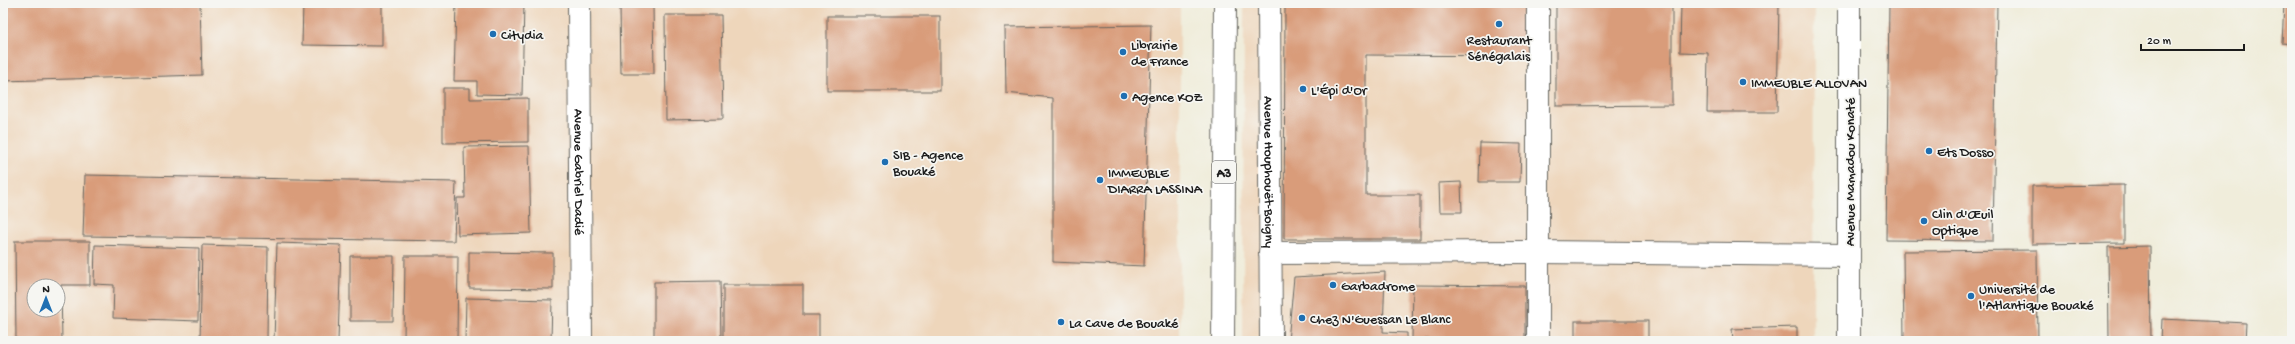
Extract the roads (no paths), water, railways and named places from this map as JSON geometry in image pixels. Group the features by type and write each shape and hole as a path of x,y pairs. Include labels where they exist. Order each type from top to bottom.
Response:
{"main road":[{"name":"Avenue Gabriel Dadié","path":"579,3 581,341"},
{"name":"A3","path":"1223,341 1225,3"},
{"name":"Avenue Houphouët-Boigny","path":"1269,3 1271,341"},
{"path":"1538,3 1538,341"},
{"name":"Avenue Mamadou Konaté","path":"1848,341 1849,3"},
{"path":"1270,253 1539,252 1848,255"}],"place":[{"name":"Restaurant Sénégalais","path":"1499,24"},
{"name":"Citydia","path":"493,34"},
{"name":"Librairie de France","path":"1123,52"},
{"name":"IMMEUBLE ALLOVAN","path":"1743,82"},
{"name":"L'Épi d'Or","path":"1303,89"},
{"name":"Agence KOZ","path":"1124,96"},
{"name":"Ets Dosso","path":"1929,151"},
{"name":"SIB - Agence Bouaké","path":"885,162"},
{"name":"IMMEUBLE DIARRA LASSINA","path":"1100,180"},
{"name":"Clin d'Œuil Optique","path":"1924,221"},
{"name":"Garbadrome","path":"1333,285"},
{"name":"Université de l'Atlantique Bouaké","path":"1971,296"},
{"name":"Chez N'Guessan Le Blanc","path":"1302,318"},
{"name":"La Cave de Bouaké","path":"1061,322"}]}
